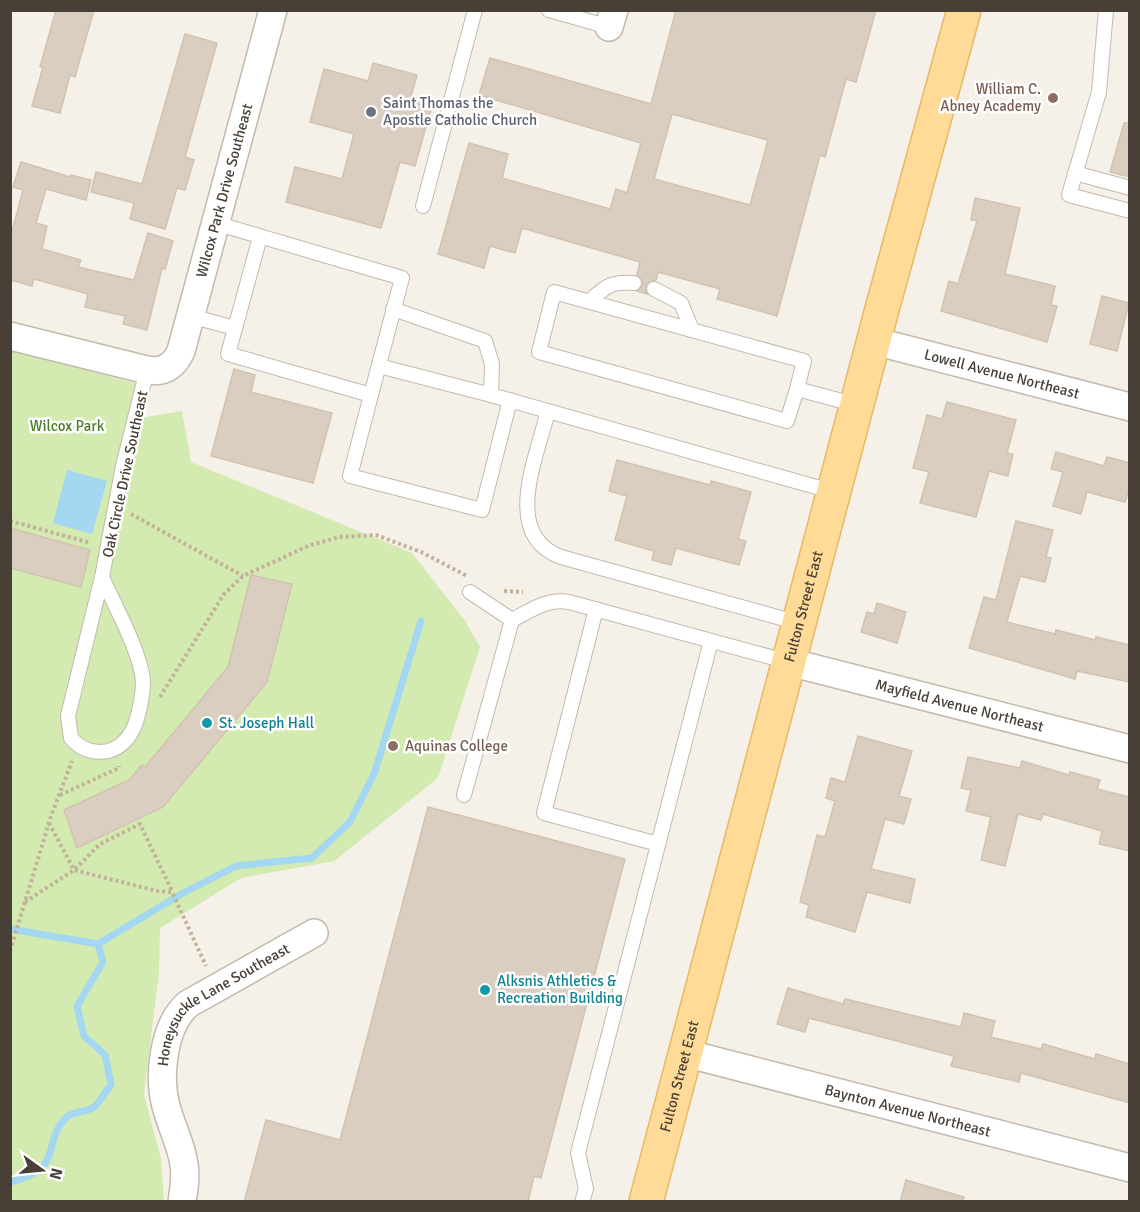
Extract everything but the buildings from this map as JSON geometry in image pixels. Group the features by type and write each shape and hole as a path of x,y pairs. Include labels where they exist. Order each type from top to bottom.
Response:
{"main road":[{"name":"Fulton Street East","path":"646,1202 856,405 964,10"}],"street":[{"name":"Wilcox Park Drive Southeast","path":"158,369 180,351 273,10"},
{"path":"10,336 158,369"},
{"name":"Lowell Avenue Northeast","path":"874,340 1130,407"},
{"name":"Mayfield Avenue Northeast","path":"789,662 1130,749"},
{"name":"Honeysuckle Lane Southeast","path":"182,1202 184,1166 164,1093 166,1054 177,1016 188,1004 314,933"},
{"name":"Baynton Avenue Northeast","path":"684,1053 1130,1168"}],"lane":[{"path":"423,206 475,10"},
{"path":"549,10 611,19"},
{"path":"1106,10 1099,92 1069,195 1130,211"},
{"path":"1074,173 1130,188"},
{"path":"215,223 402,278 350,476 482,510 510,400"},
{"path":"260,237 228,354 371,395"},
{"path":"590,301 605,286 617,281 634,283"},
{"path":"654,289 681,303 692,330"},
{"path":"554,292 692,330 804,361 788,421 539,352 554,292"},
{"path":"393,309 485,340 492,364 491,395"},
{"path":"190,316 235,328"},
{"path":"379,366 510,400 834,492"},
{"name":"Oak Circle Drive Southeast","path":"78,745 69,732 68,716 102,577 115,505 158,369"},
{"path":"797,389 856,405"},
{"path":"549,411 526,507 532,536 544,549 561,557 799,623"},
{"name":"Oak Circle Drive Southeast","path":"102,577 139,663 143,681 140,706 130,737 113,749"},
{"path":"473,587 512,620"},
{"path":"464,795 512,620 538,606 557,601 596,609 789,662"},
{"path":"596,609 543,813 658,844"},
{"path":"582,1202 586,1189 578,1153 711,641"},
{"path":"78,745 90,751 113,749"}],"path":[{"path":"115,505 243,576"},
{"path":"10,521 108,547"},
{"path":"156,704 224,594 243,576 308,546 339,537 376,535 421,552 473,587"},
{"path":"495,589 508,592 530,591"},
{"path":"10,951 49,823 78,745"},
{"path":"59,795 119,768 113,749"},
{"path":"49,823 74,870 157,891 172,892"},
{"path":"24,903 74,870 100,844 140,824 217,988"}],"green space":[{"name":"Wilcox Park","path":"11,350 138,384 128,420 182,411 191,462 412,553 465,621 480,647 438,778 334,861 241,878 160,928 159,973 144,1094 161,1159 164,1201 11,1201"}],"water":[{"path":"67,470 107,481 92,534 53,523"}],"waterway":[{"path":"10,1182 39,1170 50,1154 60,1125 71,1114 94,1107 111,1084 105,1055 84,1036 77,1006 103,962 98,944 183,893 236,866 312,858 350,822 374,774 421,621"},
{"path":"10,929 98,944"}],"place":[{"name":"William C. Abney Academy","path":"1053,98"},
{"name":"Saint Thomas the Apostle Catholic Church","path":"371,112"},
{"name":"St. Joseph Hall","path":"207,723"},
{"name":"Aquinas College","path":"393,746"},
{"name":"Alksnis Athletics & Recreation Building","path":"485,990"}]}
